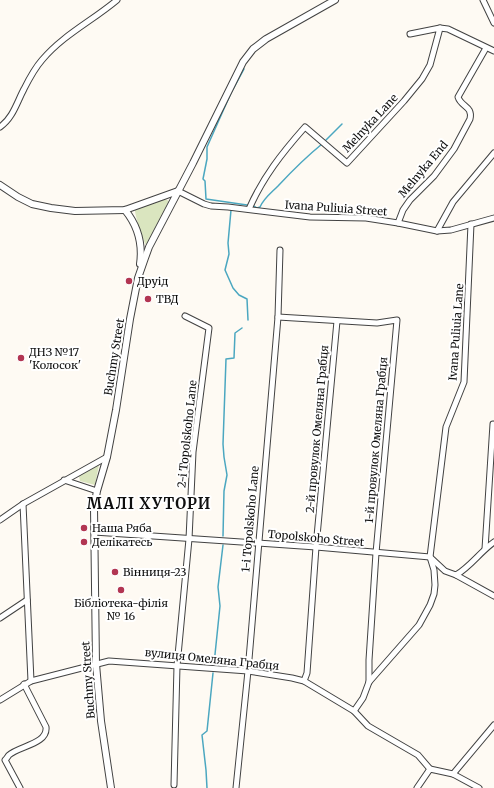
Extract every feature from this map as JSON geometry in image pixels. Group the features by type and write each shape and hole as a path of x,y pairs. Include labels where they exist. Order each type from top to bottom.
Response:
{"street":[{"path":"0,128 11,118 32,75 52,48 117,0"},
{"name":"Buchmy Street","path":"111,788 101,721 96,664 94,508 97,491 107,457 116,410 138,278 149,247 243,62 253,49 266,39 335,0"},
{"path":"483,0 494,24"},
{"path":"410,34 440,28 448,29 494,51"},
{"name":"Melnyka Lane","path":"249,210 258,189 269,172 305,127 347,163 404,101 422,79 430,65 440,28"},
{"name":"Melnyka End","path":"398,223 403,210 410,200 434,176 451,154 470,119 471,114 468,108 459,100 458,97 486,48"},
{"path":"437,231 453,202 494,153"},
{"path":"0,185 32,204 75,211 125,210 178,191"},
{"name":"Ivana Puliuia Street","path":"178,191 211,206 310,217 366,218 437,231 451,230 494,218"},
{"path":"125,210 137,227 141,242 141,257 138,278"},
{"name":"Ivana Puliuia Lane","path":"430,557 446,427 464,382 472,224"},
{"name":"1-i Topolskoho Lane","path":"236,788 248,671 278,317 280,250"},
{"name":"2-i Topolskoho Lane","path":"174,785 177,666 189,539 193,452 209,328 185,316"},
{"path":"278,317 337,321"},
{"name":"1-й провулок Омеляна Грабця","path":"337,321 377,323 398,320 376,553 369,682"},
{"name":"2-й провулок Омеляна Грабця","path":"304,681 307,673 316,547 337,321"},
{"path":"485,549 494,424"},
{"path":"0,520 22,504 107,457"},
{"path":"64,480 97,491"},
{"path":"22,504 31,680"},
{"name":"Topolskoho Street","path":"94,532 189,539 258,542 430,557"},
{"path":"456,575 494,542"},
{"path":"430,557 445,571 456,575 494,596"},
{"path":"354,711 363,698 369,682 419,625 430,605 434,594 435,585 434,570 430,557"},
{"path":"0,618 27,600"},
{"name":"вулиця Омеляна Грабця","path":"0,700 31,680 110,661 248,671 292,678 304,681 354,711 368,726 418,755 430,769"},
{"path":"20,788 6,760 10,754 40,740 46,732 46,727 24,684"},
{"path":"453,774 494,725"},
{"path":"417,788 430,769 453,774 479,788"}],"green space":[{"path":"163,198 169,201 146,245 139,227 135,209"},
{"path":"99,465 95,485 80,481 79,476"}],"waterway":[{"path":"244,69 231,93 207,147 207,159 203,179 205,181 206,199 247,205"},
{"path":"326,140 342,124"},
{"path":"254,206 257,208 260,207 268,196 299,164 322,144"},
{"path":"231,210 228,243 229,254 225,270 233,288 239,295 247,299 248,320"},
{"path":"223,536 224,491 227,475 223,444 226,359 234,358 235,333 242,328"},
{"path":"214,664 220,606 218,587 223,545"},
{"path":"207,788 202,735 207,731 213,673"}],"place":[{"name":"Друід","path":"129,281"},
{"name":"ТВД","path":"148,299"},
{"name":"ДНЗ №17 'Колосок'","path":"21,358"},
{"name":"Наша Ряба","path":"84,528"},
{"name":"Делікатесь","path":"84,542"},
{"name":"Вінниця-23","path":"115,572"},
{"name":"Бібліотека-філія № 16","path":"121,590"}],"district":[{"name":"МАЛІ ХУТОРИ","path":"149,504"}]}
